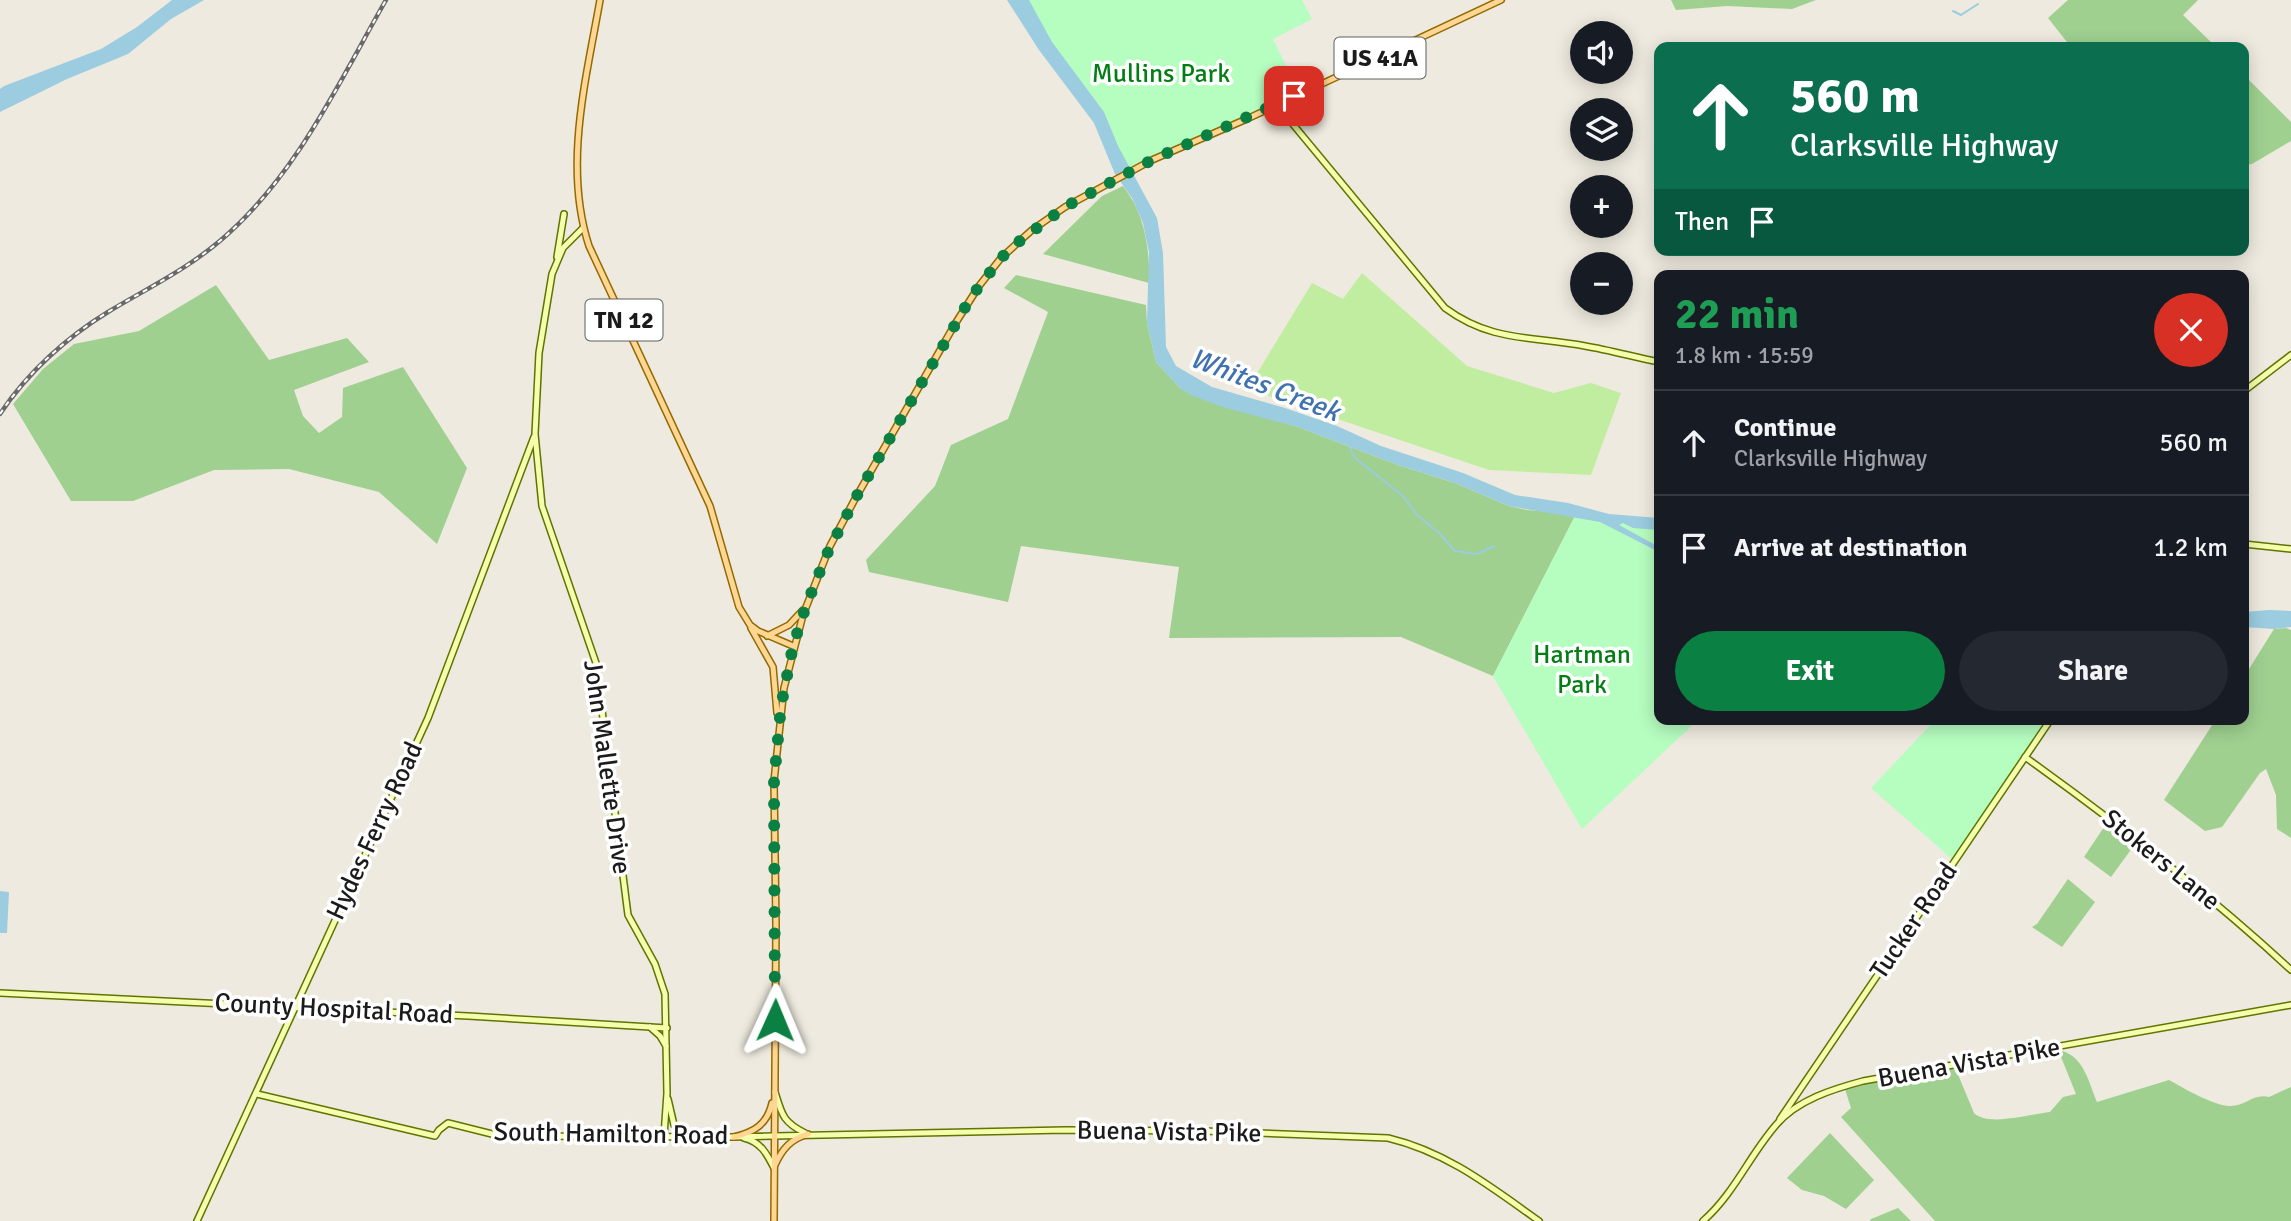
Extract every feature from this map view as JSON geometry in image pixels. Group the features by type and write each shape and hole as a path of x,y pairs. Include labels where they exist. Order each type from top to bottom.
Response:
{"main road":[{"name":"TN 12","path":"600,0 578,136 578,193 583,228 709,506 739,607 750,625"},
{"name":"US 41A","path":"774,1221 774,781 778,728 793,646 805,608 841,524 979,286 1001,258 1032,230 1065,207 1152,160 1501,0"},
{"path":"767,636 789,625 805,608"},
{"path":"750,625 767,636 793,646"},
{"path":"750,625 773,667 778,728"},
{"path":"734,1137 751,1133 764,1122 775,1090"},
{"path":"774,1168 782,1152 792,1141 808,1134"}],"street":[{"path":"1277,104 1445,308 1462,321 1491,333 1584,345 1654,361"},
{"path":"556,264 564,214"},
{"path":"536,437 544,316 552,274 563,248 583,228"},
{"path":"2249,387 2291,355"},
{"name":"Hydes Ferry Road","path":"197,1221 428,718 536,437"},
{"name":"John Mallette Drive","path":"536,437 542,506 596,663 628,915 661,979 666,1001 667,1093 664,1136"},
{"path":"2249,545 2291,549"},
{"name":"Tucker Road","path":"1777,1124 2047,725"},
{"name":"Stokers Lane","path":"2025,757 2110,818 2249,931 2291,970"},
{"name":"County Hospital Road","path":"0,993 667,1028"},
{"name":"Buena Vista Pike","path":"1703,1221 1721,1205 1777,1124 1826,1092 1863,1081 2291,1005"},
{"path":"650,1027 660,1036 667,1048"},
{"path":"775,1090 780,1110 789,1124 808,1134"},
{"name":"John Mallette Drive","path":"667,1093 675,1126 700,1137"},
{"name":"South Hamilton Road","path":"257,1094 435,1136 439,1129 448,1123 500,1136 775,1136"},
{"name":"Buena Vista Pike","path":"775,1136 1065,1130 1203,1131 1388,1138 1415,1144 1466,1169 1539,1221"},
{"path":"734,1137 758,1143 774,1168"}],"green space":[{"name":"Mullins Park","path":"1023,0 1302,0 1312,19 1273,39 1298,90 1128,171"},
{"path":"1671,0 1816,0 1792,9 1727,6 1676,10"},
{"path":"2068,0 2198,0 2183,15 2211,42 2067,42 2048,18"},
{"path":"2249,80 2291,122 2291,141 2249,164"},
{"path":"1123,186 1136,208 1145,232 1149,283 1043,254 1102,196"},
{"path":"1362,273 1467,366 1554,393 1591,383 1621,393 1591,475 1489,470 1263,394 1256,375 1312,283 1343,299"},
{"path":"1016,275 1146,305 1147,323 1156,362 1181,389 1455,483 1509,506 1576,514 1493,676 1401,637 1169,638 1179,567 1021,546 1008,602 869,572 866,560 935,486 951,445 1008,419 1048,312 1004,288"},
{"path":"216,285 269,360 347,338 369,362 294,390 303,416 319,433 342,417 343,388 403,367 467,468 437,544 379,492 289,469 214,470 133,501 71,501 13,404 43,369 74,344 139,331"},
{"name":"Hartman Park","path":"1576,514 1654,527 1654,725 1693,725 1582,829 1493,676"},
{"path":"2274,629 2291,630 2291,838 2277,829 2276,795 2266,769 2260,773 2222,827 2205,831 2164,800 2212,725 2249,725 2249,669"},
{"path":"1930,725 2044,725 1952,859 1871,788"},
{"path":"2110,818 2138,840 2111,877 2084,857"},
{"path":"2068,879 2095,902 2062,947 2032,927 2037,924"},
{"path":"2062,1051 2081,1065 2097,1102 2169,1080 2208,1100 2231,1106 2259,1097 2269,1097 2291,1087 2291,1221 1935,1221 1841,1117 1851,1108 1844,1086 1954,1065 1974,1113 1981,1117 1999,1119 2050,1112 2063,1097 2076,1094 2061,1057"},
{"path":"1830,1133 1874,1180 1846,1209 1824,1196 1802,1190 1787,1178"},
{"path":"1898,1208 1911,1221 1870,1221 1871,1219"}],"water":[{"path":"172,0 204,0 171,19 128,54 67,79 0,112 0,89 4,86 101,49 137,27"},
{"path":"1007,0 1029,0 1052,42 1104,112 1118,146 1157,218 1163,253 1166,347 1176,366 1212,387 1337,426 1381,446 1463,473 1515,495 1568,503 1609,514 1654,518 1654,530 1633,528 1623,523 1619,525 1654,544 1654,549 1600,522 1509,506 1455,483 1398,465 1298,427 1222,407 1181,389 1156,362 1147,323 1149,252 1143,223 1132,198 1115,174 1094,123 1039,50"},
{"path":"2291,611 2291,627 2249,627 2249,612"},
{"path":"0,891 9,892 7,933 0,933"}],"waterway":[{"path":"1953,11 1961,15 1978,4"},
{"path":"1350,447 1354,457 1404,497 1416,514 1455,551 1477,554 1494,546"}],"railway":[{"path":"0,414 22,384 63,344 108,312 194,261 248,215 272,187 314,128 386,0"}],"route":[{"path":"775,1020 774,781 781,706 793,646 806,606 827,554 855,499 971,297 1001,258 1041,223 1082,197 1152,160 1294,96"}],"water label":[{"name":"Whites Creek","path":"1265,385"}]}
